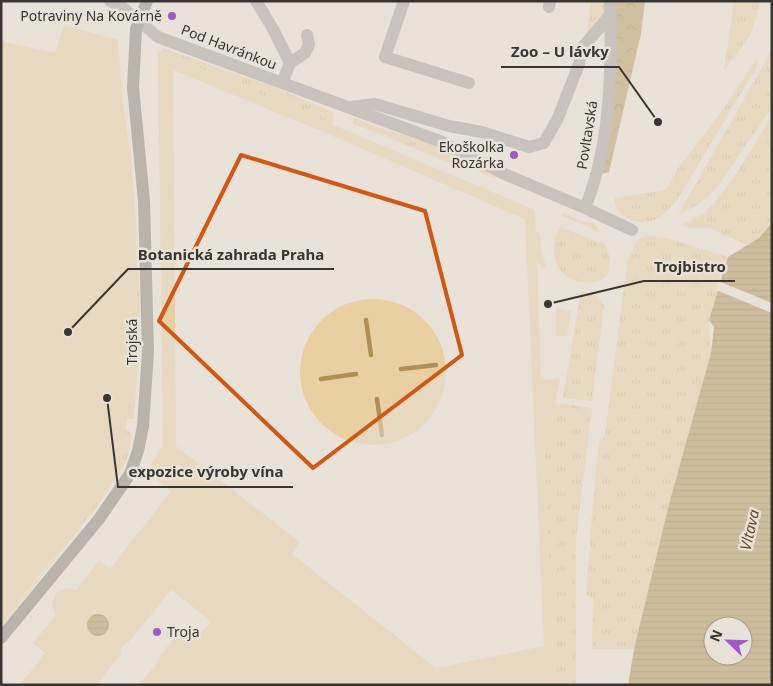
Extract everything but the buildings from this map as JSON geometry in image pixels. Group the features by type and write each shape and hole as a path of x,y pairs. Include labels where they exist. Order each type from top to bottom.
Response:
{"street":[{"name":"Pod Havránkou","path":"110,1 122,7 158,37 442,142 502,173 585,208"},
{"name":"Trojská","path":"1,638 98,519 130,474 138,451 143,426 148,352 144,201 133,87 134,52 139,20 147,1"},
{"path":"256,1 273,29 290,64"},
{"path":"404,1 385,57 469,83"},
{"name":"Povltavská","path":"544,143 558,118 579,64 582,48 610,8"},
{"name":"Povltavská","path":"585,208 594,187 606,126 610,72 610,8"},
{"path":"282,83 290,64 305,53 309,45 307,35"},
{"name":"Pod Havránkou","path":"346,107 375,104 449,126 482,132 529,148 544,143"},
{"path":"585,208 632,230"}],"highlighted area":[{"path":"241,155 425,211 462,355 313,468 159,321"}],"green space":[{"path":"591,1 608,1 605,14 586,39"},
{"path":"616,1 645,1 641,34 609,172 601,174"},
{"path":"734,1 761,1 750,36 724,71"},
{"path":"64,25 118,40 123,105 131,159 136,219 137,289 132,375 122,466 109,487 1,624 1,41 55,53"},
{"path":"772,45 772,107 718,186 699,204 678,215 767,59"},
{"path":"163,48 277,88 333,112 334,120 331,124 161,52"},
{"path":"158,51 535,210 541,377 544,377 545,380 560,378 549,439 544,439 554,685 138,685 158,662 157,660 183,626 197,638 211,621 171,590 128,643 126,642 120,650 122,652 97,685 20,685 45,653 33,643 56,615 52,604 56,593 65,588 76,590 99,560 110,569 171,491 147,472 145,473 163,446","holes":["173,70 525,219 544,646 436,668 292,554 300,542 176,446","107,619 109,626 91,633 87,627"]},
{"path":"758,57 756,68 677,200 660,217 653,220 638,222 625,217 616,206 614,198 666,190 678,168 720,114"},
{"path":"772,115 771,225 759,238 747,245 709,228 689,228 682,225 706,211 725,190"},
{"path":"355,118 450,150 495,178 470,168 467,170 352,123"},
{"path":"563,213 586,223 593,222 600,232 562,216"},
{"path":"560,227 606,245 610,259 608,275 599,281 590,283 572,279 565,275 559,268 554,253 556,236"},
{"path":"536,230 540,236 542,257 546,268 543,268 537,262"},
{"path":"648,235 667,238 728,257 709,320 711,353 669,504 634,649 592,649 593,599 586,594 599,443 605,435 627,263 637,240"},
{"path":"136,266 139,272 140,331 134,419 127,419 134,342"},
{"path":"581,291 596,296 604,305 592,401 563,398"},
{"path":"373,299 401,304 425,320 441,344 446,372 441,400 425,424 401,440 373,445 345,440 321,424 305,400 300,372 305,344 321,320 345,304"},
{"path":"556,308 571,311 567,336 556,336"},
{"path":"556,403 592,408 576,537 576,685 554,685 544,439 549,438"},
{"path":"126,430 132,436 124,467 93,512 1,627 1,624 39,578 122,466"}],"water":[{"name":"Vltava","path":"772,223 772,685 628,685 634,649 669,504 711,353 714,327 709,320 728,257 759,238"},
{"path":"98,614 106,617 109,625 106,633 98,636 90,633 87,625 90,617"}],"pier":[{"path":"718,281 772,303 772,313 716,290"}],"waterway":[{"path":"366,320 371,355"},
{"path":"401,369 436,365"},
{"path":"321,379 356,374"},
{"path":"377,399 382,435"}],"place":[{"name":"Potraviny Na Kovárně","path":"172,16"},
{"name":"Zoo – U lávky","path":"658,122"},
{"name":"Ekoškolka Rozárka","path":"514,155"},
{"name":"Trojbistro","path":"548,304"},
{"name":"Botanická zahrada Praha","path":"68,332"},
{"name":"expozice výroby vína","path":"107,398"},
{"name":"Troja","path":"157,632"}]}
